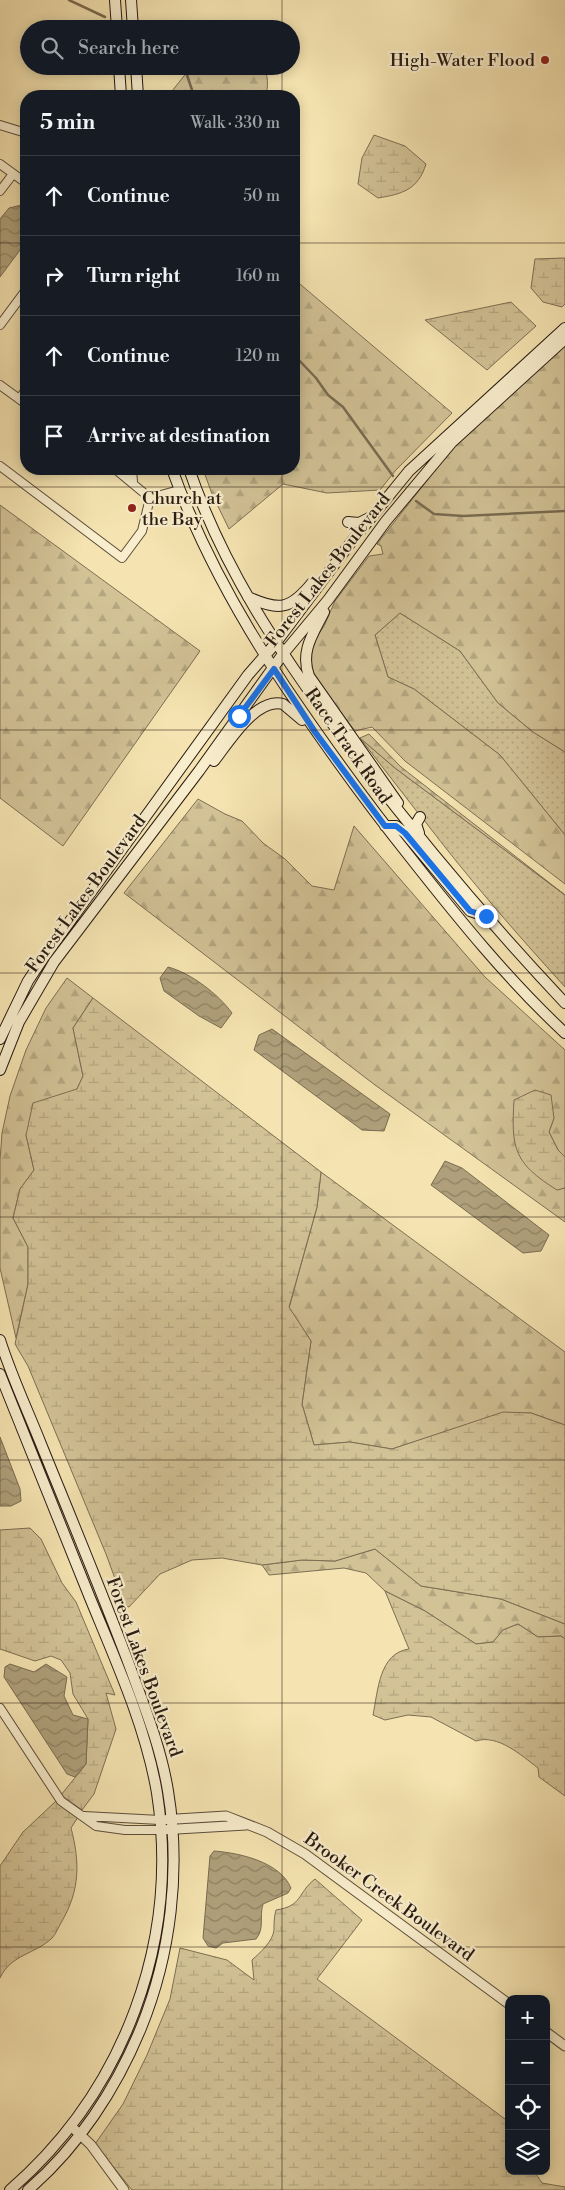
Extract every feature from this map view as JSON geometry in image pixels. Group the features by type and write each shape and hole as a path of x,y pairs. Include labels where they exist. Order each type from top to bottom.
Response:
{"main road":[{"path":"115,0 116,20"},
{"path":"131,0 132,20"},
{"path":"120,75 121,90"},
{"path":"137,75 138,90"},
{"path":"375,547 372,530 406,484 416,464 565,328"},
{"name":"Forest Lakes Boulevard","path":"0,1070 19,1022 38,986 274,669 283,654 328,600 360,557 375,547 426,470 452,442 565,339"},
{"name":"Forest Lakes Boulevard","path":"0,1039 24,989 44,957 264,655 275,644 352,540 416,464"},
{"name":"Race Track Road","path":"174,475 210,561 264,655 315,732 385,826 475,936 565,1032"},
{"name":"Race Track Road","path":"191,475 213,529 275,644 380,788 486,916 565,1003"},
{"path":"348,522 360,523 372,516"},
{"path":"248,597 272,606 296,601 335,556 352,540"},
{"path":"328,600 308,644 308,671 312,681 391,790 401,813"},
{"path":"124,868 137,858 258,708 269,703 283,704 291,708 315,732"},
{"path":"420,817 416,824 421,838"},
{"path":"385,826 396,826 405,833 470,911 486,916"},
{"name":"Forest Lakes Boulevard","path":"0,1340 148,1717 160,1753 172,1824 171,1911 161,1968 152,1999 134,2045 120,2074 80,2135 28,2190"},
{"name":"Forest Lakes Boulevard","path":"0,1374 107,1640 149,1757 160,1825 162,1891 157,1934 148,1973 134,2017 113,2061 94,2096 72,2127 40,2163 10,2190"}],"street":[{"path":"0,125 20,131"},
{"path":"0,164 20,179"},
{"path":"0,191 13,174"},
{"path":"0,325 20,298"},
{"path":"0,385 20,400"},
{"path":"0,466 122,558 142,531 150,498"},
{"path":"123,475 150,498"},
{"path":"132,475 133,482"},
{"path":"150,498 179,490"},
{"name":"Brooker Creek Boulevard","path":"0,1708 61,1801 84,1816 160,1825 246,1825 267,1832 305,1854 505,2001"},
{"path":"550,2035 565,2046"},
{"path":"72,2127 91,2146 124,2190"}],"green space":[{"path":"185,75 267,76 266,90 173,90"},
{"path":"374,135 405,146 426,164 419,180 414,185 394,195 378,198 358,184 362,158"},
{"path":"565,258 565,304 562,307 543,302 531,288 535,259"},
{"path":"300,284 452,413 395,471 380,490 327,493 283,484 229,529 205,475 300,475"},
{"path":"511,302 536,326 487,370 425,320"},
{"path":"565,345 565,752 533,732 498,703 460,651 400,613 375,635 388,677 414,689 500,755 565,835 565,884 405,761 372,727 355,731 315,678 311,662 311,652 314,641 324,626 335,601 369,556 383,554 381,546 377,544 455,445"},
{"path":"0,505 200,651 63,846 0,798"},
{"path":"400,613 460,651 498,703 533,732 565,752 565,835 500,755 414,689 388,677 375,635"},
{"path":"369,734 401,767 565,895 395,768 360,738"},
{"path":"360,738 395,768 565,895 565,987 475,884 424,820 426,818 420,811 418,813"},
{"path":"198,799 242,821 263,843 285,859 312,886 334,890 354,826 485,977 565,1050 565,1157 558,1150 549,1132 554,1118 535,1090 557,1189 565,1188 565,1222 375,1085 124,893"},
{"path":"67,978 93,998 73,1028 83,1076 77,1089 26,1135 34,1170 20,1189 13,1218 28,1247 28,1284 16,1338 0,1268 0,1160 2,1133 10,1096 26,1050 46,1008"},
{"path":"93,998 321,1172 317,1207 289,1307 311,1341 302,1404 314,1445 350,1442 392,1449 503,1412 531,1413 565,1425 565,1624 501,1599 421,1586 375,1549 335,1561 302,1560 262,1565 222,1558 192,1560 160,1574 129,1607 125,1606 106,1554 28,1366 15,1344 28,1284 28,1247 13,1218 20,1189 34,1170 26,1135 33,1103 77,1089 83,1076 73,1028"},
{"path":"535,1090 551,1095 554,1118 549,1132 558,1150 565,1157 565,1188 557,1190 543,1180 524,1163 518,1153 513,1131 514,1100"},
{"path":"321,1172 565,1352 565,1425 531,1413 503,1413 392,1449 350,1442 314,1445 302,1404 311,1341 289,1308 317,1207"},
{"path":"30,1528 41,1539 62,1583 76,1602 115,1695 106,1693 116,1729 94,1794 82,1810 61,1795 86,1764 88,1719 73,1694 70,1673 61,1660 51,1656 35,1661 0,1649 0,1530"},
{"path":"375,1549 421,1586 501,1599 565,1624 565,1639 561,1636 538,1637 518,1624 503,1630 493,1642 476,1644 425,1611 385,1591 366,1573 344,1568 269,1575 262,1565 302,1560 335,1561"},
{"path":"385,1591 425,1611 476,1644 493,1642 503,1630 518,1624 538,1637 561,1636 565,1639 565,1796 539,1777 538,1768 517,1752 501,1743 493,1740 476,1741 431,1717 408,1715 385,1720 373,1715 379,1685 386,1665 399,1652 409,1649"},
{"path":"56,1801 78,1817 71,1828 77,1864 77,1876 72,1898 52,1938 39,1948 17,1959 5,1970 0,1978 0,1866 23,1832"},
{"path":"315,1879 362,1920 317,1979 505,2119 505,2175 537,2175 542,2183 565,2187 565,2190 132,2190 95,2144 123,2104 147,2055 170,1999 180,1948 227,1960 254,1980 252,1960 266,1946 273,1934 276,1910 285,1908 295,1902"}],"water":[{"path":"20,205 20,250 0,277 0,219 9,208"},
{"path":"168,967 195,979 226,1006 232,1013 221,1028 199,1016 164,991 160,978"},
{"path":"272,1029 390,1114 384,1131 362,1130 254,1050 259,1035"},
{"path":"445,1161 462,1168 549,1235 541,1251 523,1253 431,1185"},
{"path":"0,1437 20,1489 21,1501 11,1506 0,1506"},
{"path":"10,1664 34,1672 46,1664 67,1677 64,1696 73,1715 88,1719 86,1764 75,1777 67,1774 4,1677 5,1667"},
{"path":"214,1851 247,1857 269,1865 286,1879 291,1888 288,1893 263,1904 261,1927 256,1939 223,1943 216,1948 208,1946 203,1938 210,1856"}],"waterway":[{"path":"69,0 105,17"},
{"path":"187,75 192,90"},
{"path":"300,361 316,378 328,395 343,407 393,476"},
{"path":"416,501 434,514 463,516 565,511"}],"place":[{"name":"High-Water Flood","path":"545,60"},
{"name":"Church at the Bay","path":"132,508"}],"route":[{"path":"239,716 274,669 315,732 385,826 396,826 405,833 470,911 486,916"}]}
